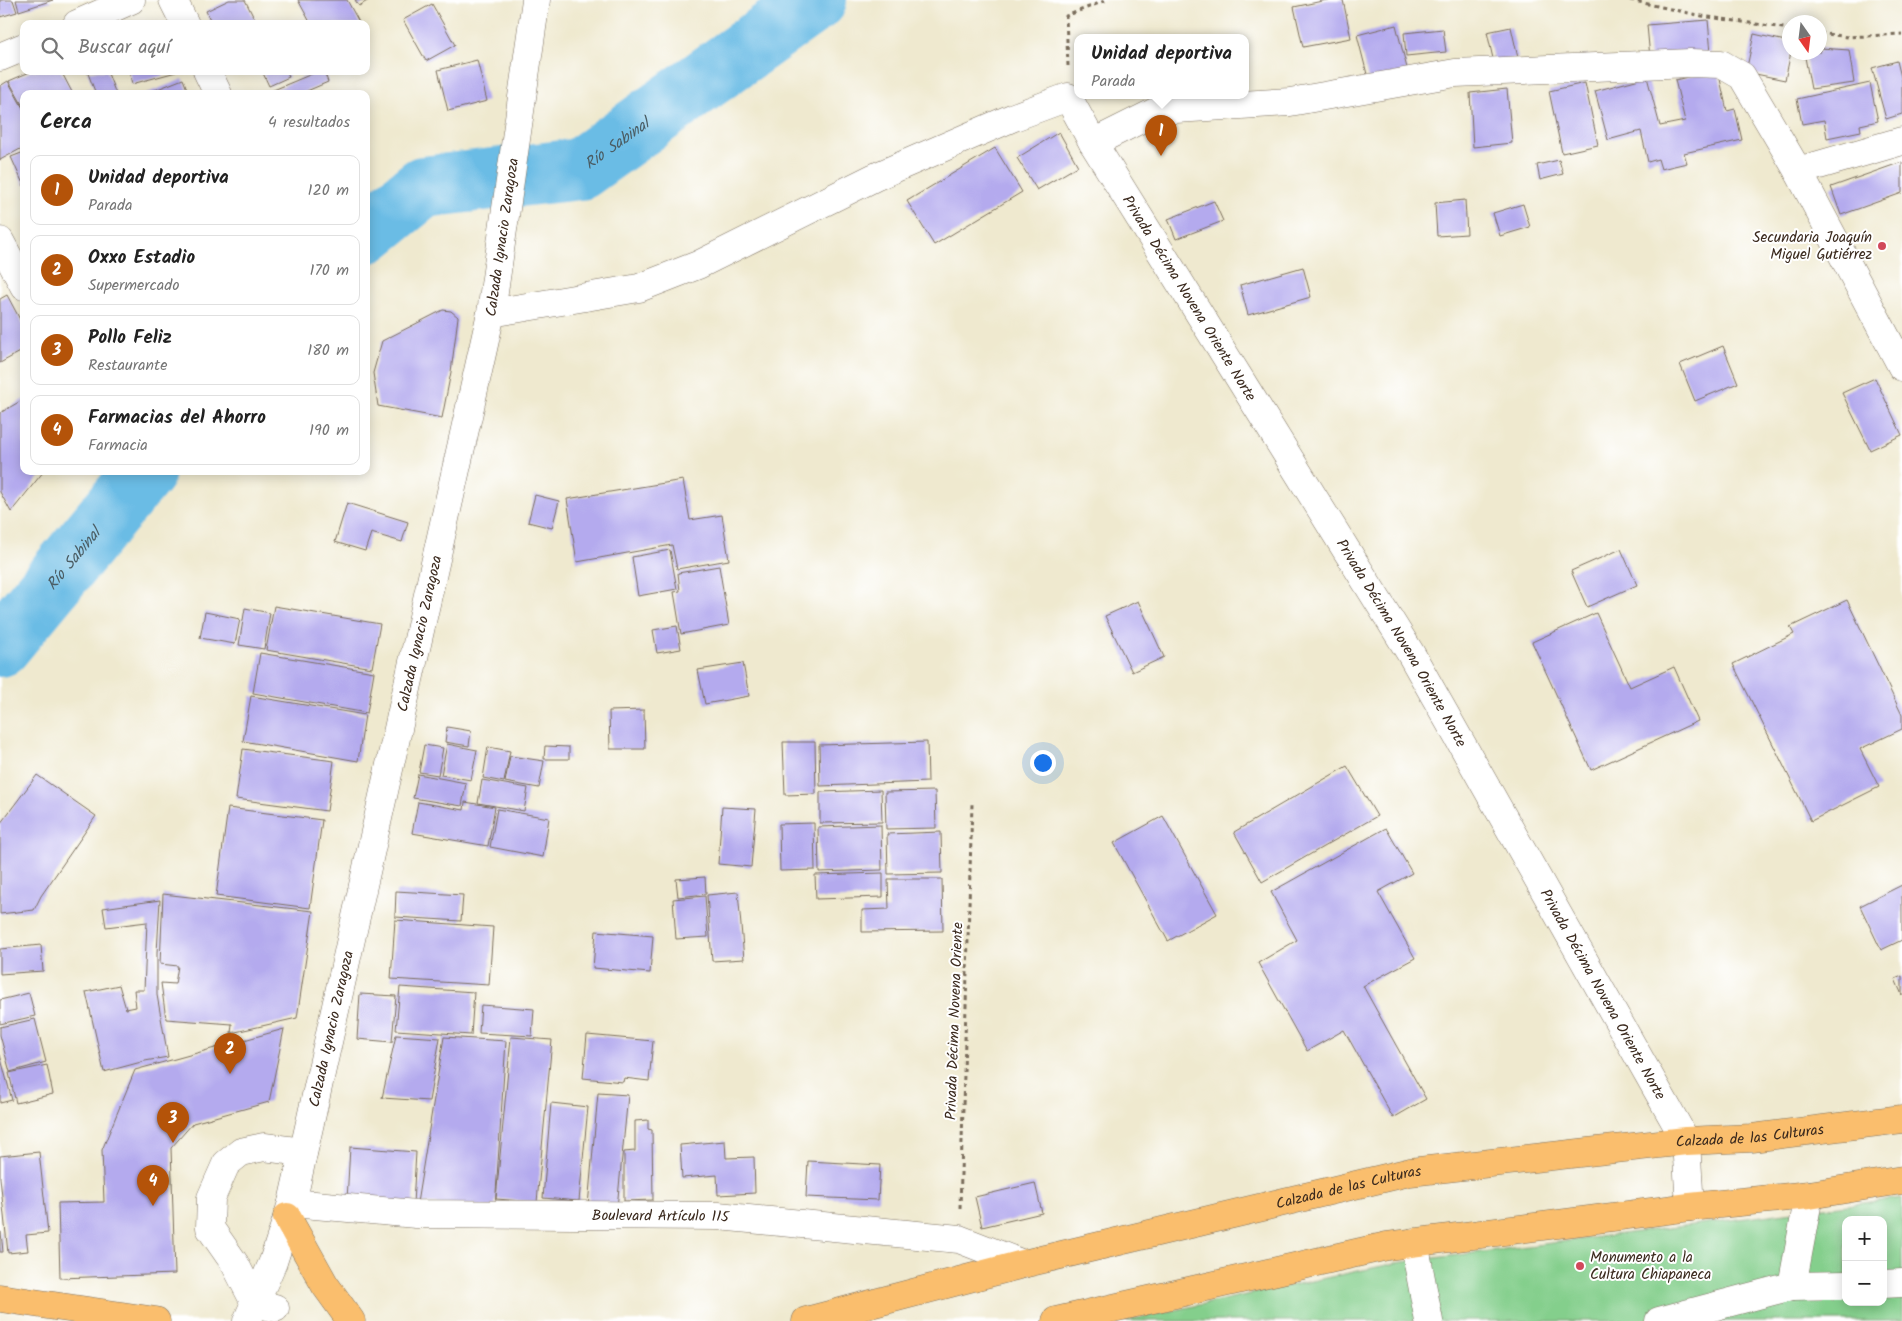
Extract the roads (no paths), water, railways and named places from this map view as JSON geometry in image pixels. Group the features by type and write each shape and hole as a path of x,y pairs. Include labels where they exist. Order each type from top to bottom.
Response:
{"main road":[{"name":"Calzada de las Culturas","path":"806,1321 1023,1264 1410,1172 1686,1141 1752,1138 1902,1120"},
{"path":"1056,1321 1378,1248 1414,1242 1690,1207 1809,1195 1902,1180"},
{"path":"289,1210 325,1285 351,1321"},
{"path":"0,1298 156,1321"}],"street":[{"path":"85,20 131,0"},
{"path":"174,0 183,20"},
{"name":"Calzada Ignacio Zaragoza","path":"263,1313 273,1262 289,1210 303,1152 491,313 536,0"},
{"path":"0,57 20,49"},
{"path":"1094,143 1159,110 1290,102 1455,73 1690,63 1721,64 1742,76 1798,171 1902,367"},
{"path":"209,75 216,90"},
{"name":"Privada Décima Novena Oriente Norte","path":"491,313 639,288 698,265 908,162 1014,117 1068,97 1094,143 1411,654 1686,1141 1690,1207"},
{"path":"1798,171 1902,141"},
{"path":"0,241 20,278"},
{"path":"263,1313 235,1264 210,1228 211,1198 226,1164 241,1152 264,1147 303,1152"},
{"path":"1792,1286 1809,1195"},
{"name":"Boulevard Artículo 115","path":"289,1210 416,1214 718,1216 959,1238 1023,1264"},
{"path":"1414,1242 1429,1321"},
{"path":"1887,1284 1902,1283"},
{"path":"1659,1321 1792,1286 1842,1284"}],"waterway":[{"name":"Río Sabinal","path":"370,230 423,187 580,169 816,0"},
{"name":"Río Sabinal","path":"0,646 142,475"}],"place":[{"name":"Unidad deportiva","path":"1161,156"},
{"name":"Secundaria Joaquín Miguel Gutiérrez","path":"1882,246"},
{"name":"Oxxo Estadio","path":"230,1074"},
{"name":"Pollo Feliz","path":"173,1143"},
{"name":"Farmacias del Ahorro","path":"153,1206"},
{"name":"Monumento a la Cultura Chiapaneca","path":"1580,1266"}]}
